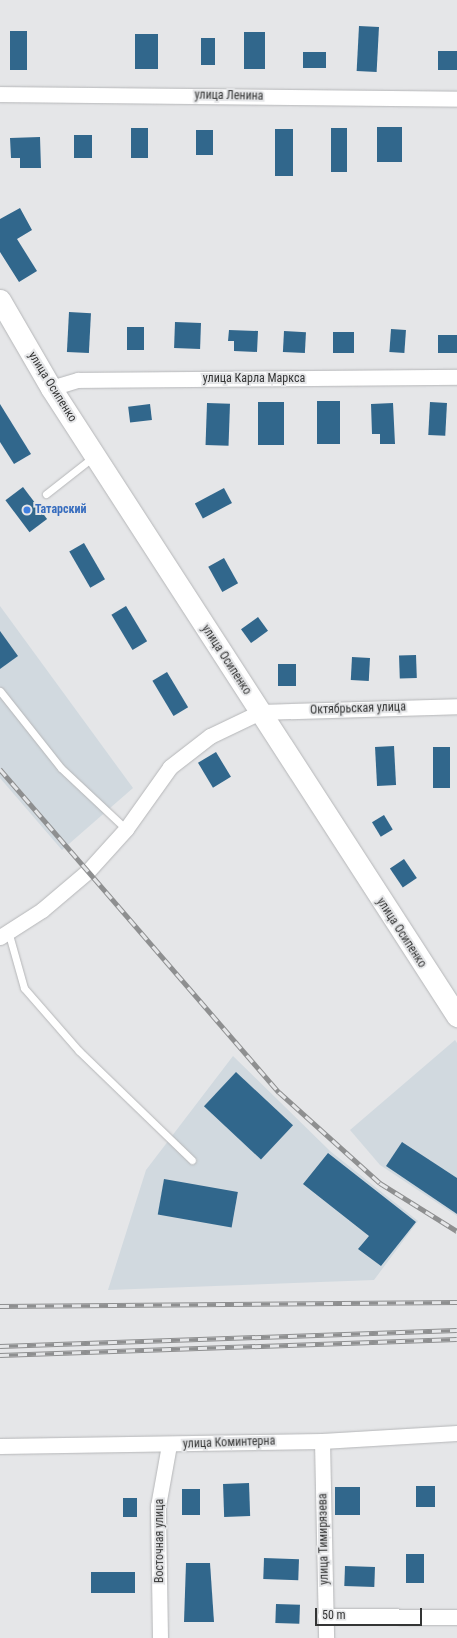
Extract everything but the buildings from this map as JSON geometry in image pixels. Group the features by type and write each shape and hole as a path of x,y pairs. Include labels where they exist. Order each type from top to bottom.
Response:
{"street":[{"name":"улица Ленина","path":"0,94 457,99"},
{"name":"улица Осипенко","path":"0,300 51,388 457,1016"},
{"name":"улица Карла Маркса","path":"51,388 78,380 457,377"},
{"name":"Октябрьская улица","path":"260,712 457,706"},
{"path":"4,934 42,910 88,871 126,829 170,767 210,736 260,712"},
{"name":"улица Коминтерна","path":"0,1446 169,1445 322,1441 457,1433"},
{"name":"улица Тимирязева","path":"322,1441 326,1638"},
{"name":"Восточная улица","path":"160,1638 158,1506 169,1445"},
{"path":"325,1616 457,1617"}],"lane":[{"path":"46,494 95,456"},
{"path":"0,692 61,768 126,829"},
{"path":"4,934 24,988 79,1051 192,1160"}],"shaded area":[{"path":"0,606 133,788 62,850 0,778"},
{"path":"455,1040 457,1043 457,1216 380,1165 350,1130"},
{"path":"233,1056 330,1151 418,1221 374,1280 108,1290 146,1170"}],"railway":[{"path":"0,769 279,1092 380,1183 457,1231"},
{"path":"0,1306 457,1302"},
{"path":"0,1346 457,1330"},
{"path":"0,1355 457,1339"}],"place":[{"name":"Татарский","path":"27,510"}]}
